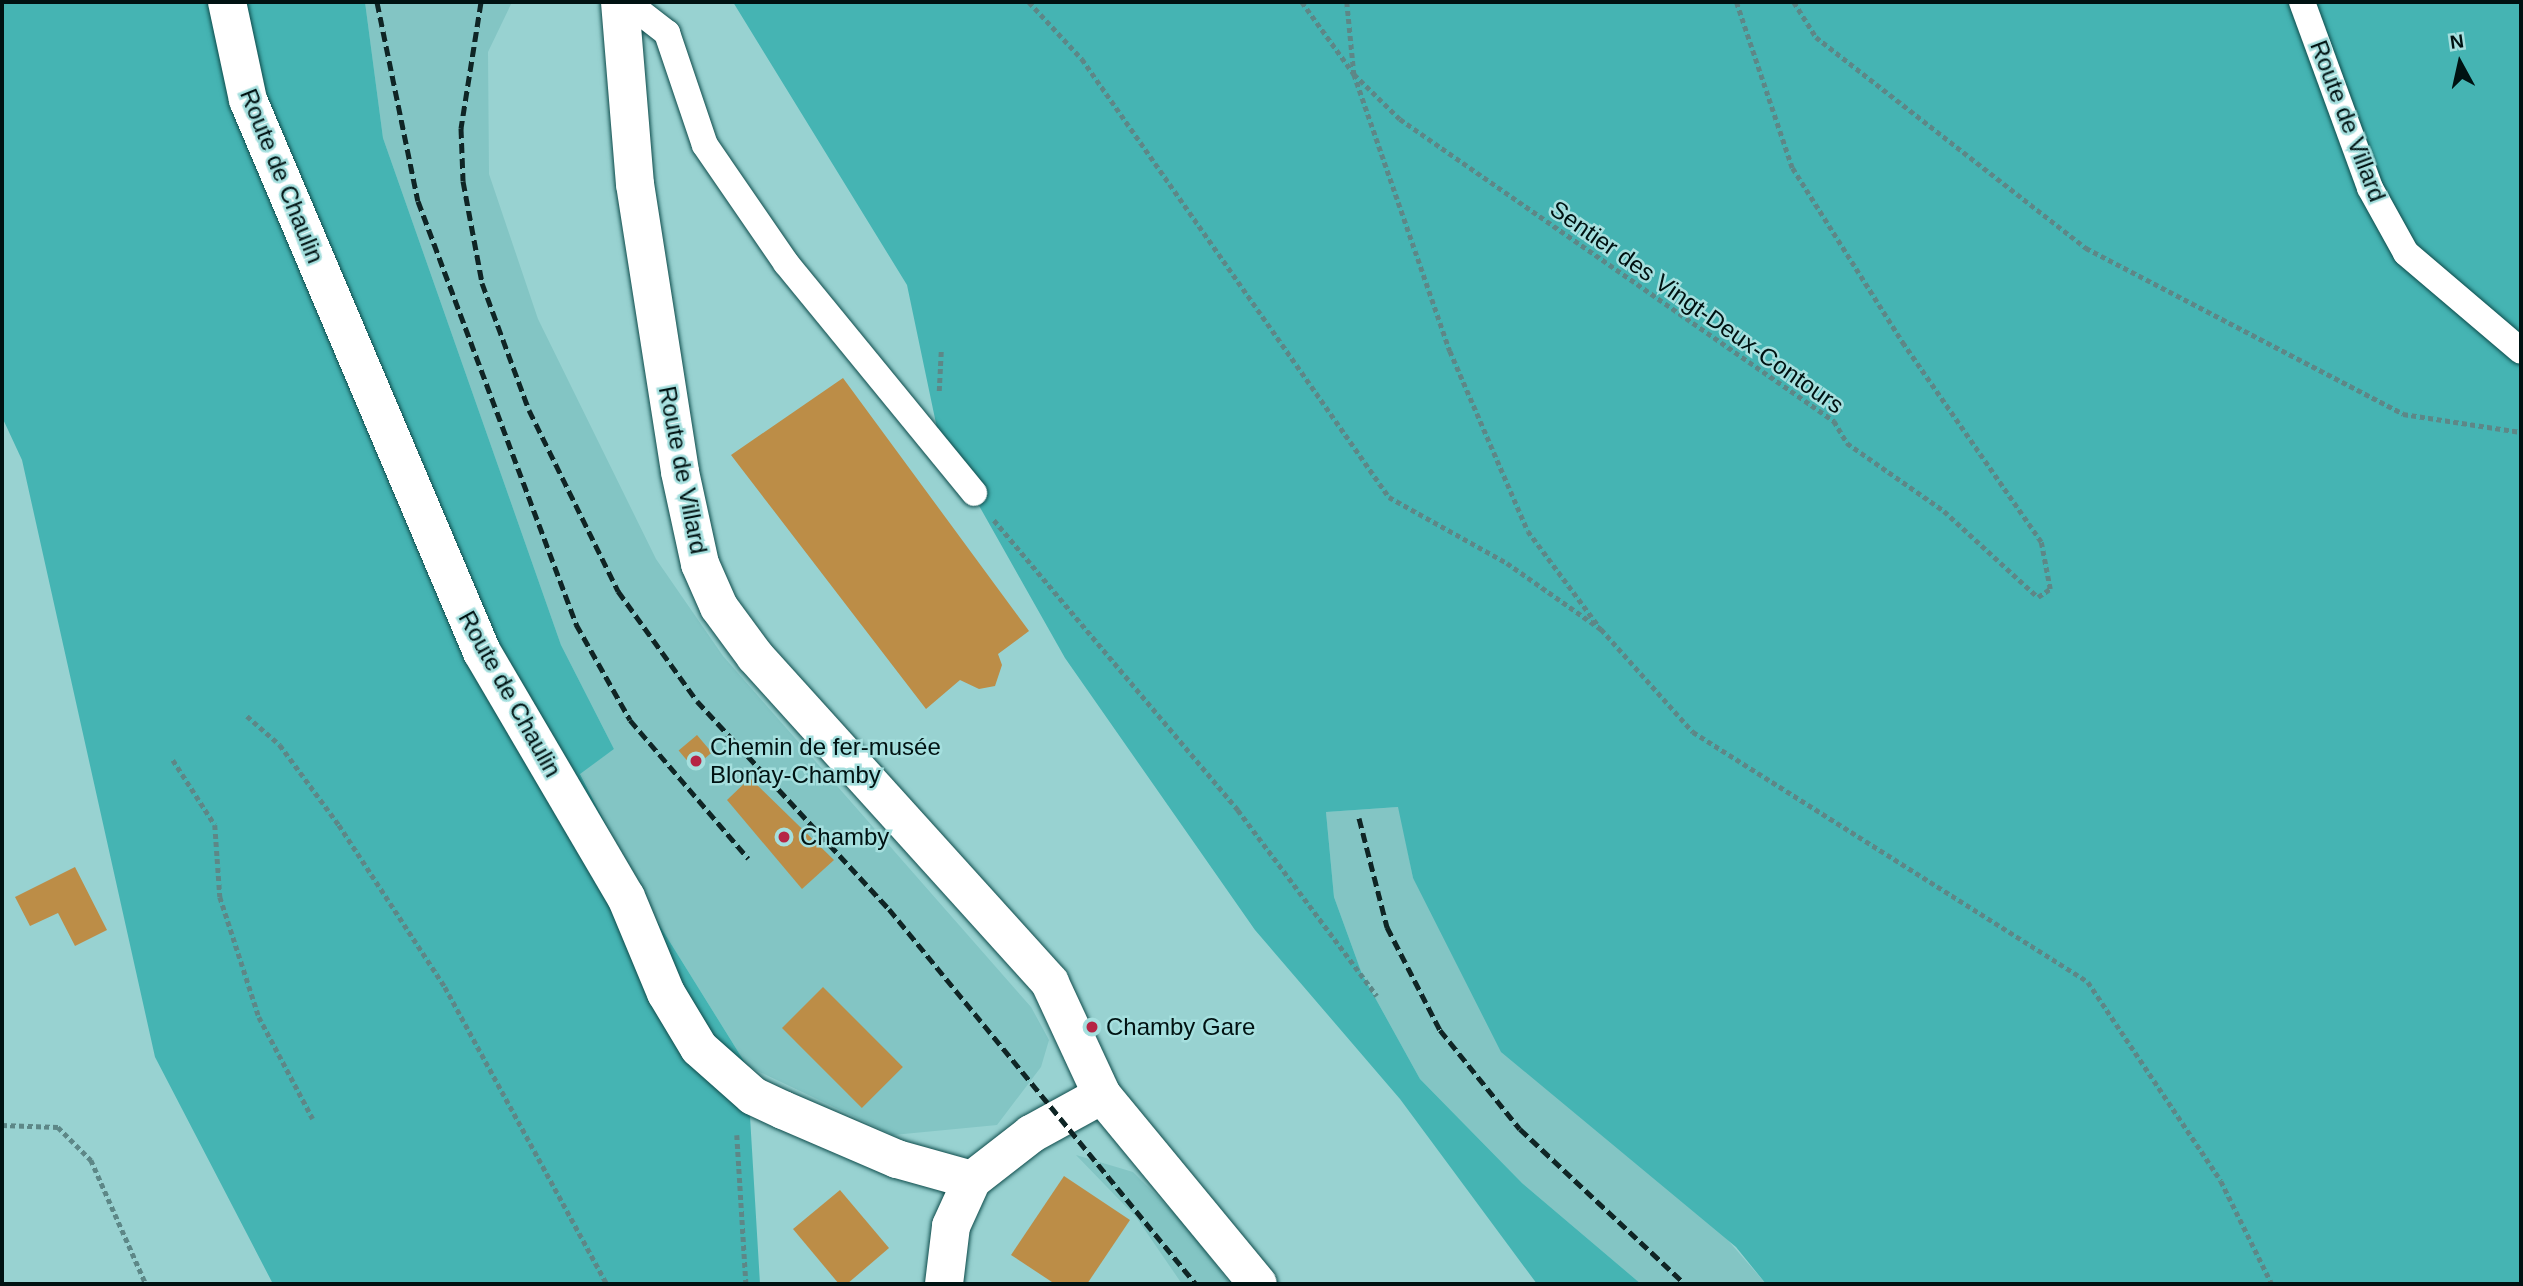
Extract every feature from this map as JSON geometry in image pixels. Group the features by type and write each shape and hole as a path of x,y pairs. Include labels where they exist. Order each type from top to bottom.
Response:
{"street":[{"name":"Route de Chaulin","path":"227,2 248,100 482,652 626,897 666,993 699,1048 753,1096 897,1159 972,1180"},
{"name":"Route de Villard","path":"620,2 635,184 680,472 709,586 755,656 1050,983 1102,1095 1258,1284"},
{"path":"943,1284 951,1226 972,1180 1031,1134 1102,1095"}],"lane":[{"path":"626,2 667,33 705,145 786,263 974,493"},
{"name":"Route de Villard","path":"2302,2 2370,188 2406,253 2521,351"}],"path":[{"path":"1029,2 1082,59 1389,497 1507,564 1601,629"},
{"name":"Sentier des Vingt-Deux-Contours","path":"1303,2 1354,74 1400,119 1834,421 1847,443 1944,511 2038,597 2050,589 2041,542 1903,345 1792,168 1736,2"},
{"path":"1347,2 1354,74 1450,351 1528,531 1601,629 1693,732 2088,982 2221,1181 2272,1284"},
{"path":"1794,2 1816,37 2086,248 2403,414 2521,432"},
{"path":"941,351 941,399"},
{"path":"974,493 1238,810 1377,996"},
{"path":"247,716 280,745 332,815 445,987 607,1284"},
{"path":"173,760 215,825 220,897 259,1017 313,1119"},
{"path":"746,1284 737,1129 753,1096"},
{"path":"2,1125 58,1127 91,1160 146,1284"}],"shaded area":[{"path":"2,2 365,2 383,138 561,645 614,749 580,774 650,910 747,1066 760,1284 273,1284 155,1057 22,460 2,417"},
{"path":"365,2 512,2 488,52 489,174 538,319 656,559 723,656 1031,1007 1049,1040 1041,1067 997,1125 893,1135 747,1066 650,910 580,773 614,749 561,645 383,138"},
{"path":"733,2 2521,2 2521,1284 1766,1284 1736,1247 1501,1052 1413,878 1398,807 1326,812 1334,897 1362,974 1420,1079 1522,1183 1641,1284 1537,1284 1400,1099 1255,930 1065,658 938,433 907,285"},
{"path":"1399,807 1413,878 1766,1284 1641,1284 1522,1183 1420,1079 1362,974 1334,897 1326,812"},
{"path":"1076,1155 1133,1172 1186,1225 1230,1284 1182,1284 1136,1217"}],"building":[{"path":"843,378 1029,631 998,654 1002,665 995,686 979,689 960,680 926,709 731,455"},
{"path":"697,735 712,753 693,768 679,750"},
{"path":"750,778 834,860 802,889 727,800"},
{"path":"75,867 107,930 75,946 58,913 30,926 15,897"},
{"path":"823,987 903,1067 862,1108 782,1028"},
{"path":"1064,1176 1130,1220 1087,1284 1055,1284 1011,1255"},
{"path":"840,1190 889,1248 847,1284 839,1284 793,1229"}],"railway":[{"path":"377,2 418,201 576,624 630,720 748,858"},
{"path":"481,2 461,128 463,181 482,283 529,410 618,591 697,701 889,909 1196,1284"},
{"path":"1359,818 1387,927 1440,1030 1520,1129 1685,1284"}],"place":[{"name":"Chemin de fer-musée Blonay-Chamby","path":"696,761"},
{"name":"Chamby","path":"784,837"},
{"name":"Chamby Gare","path":"1092,1027"}]}
